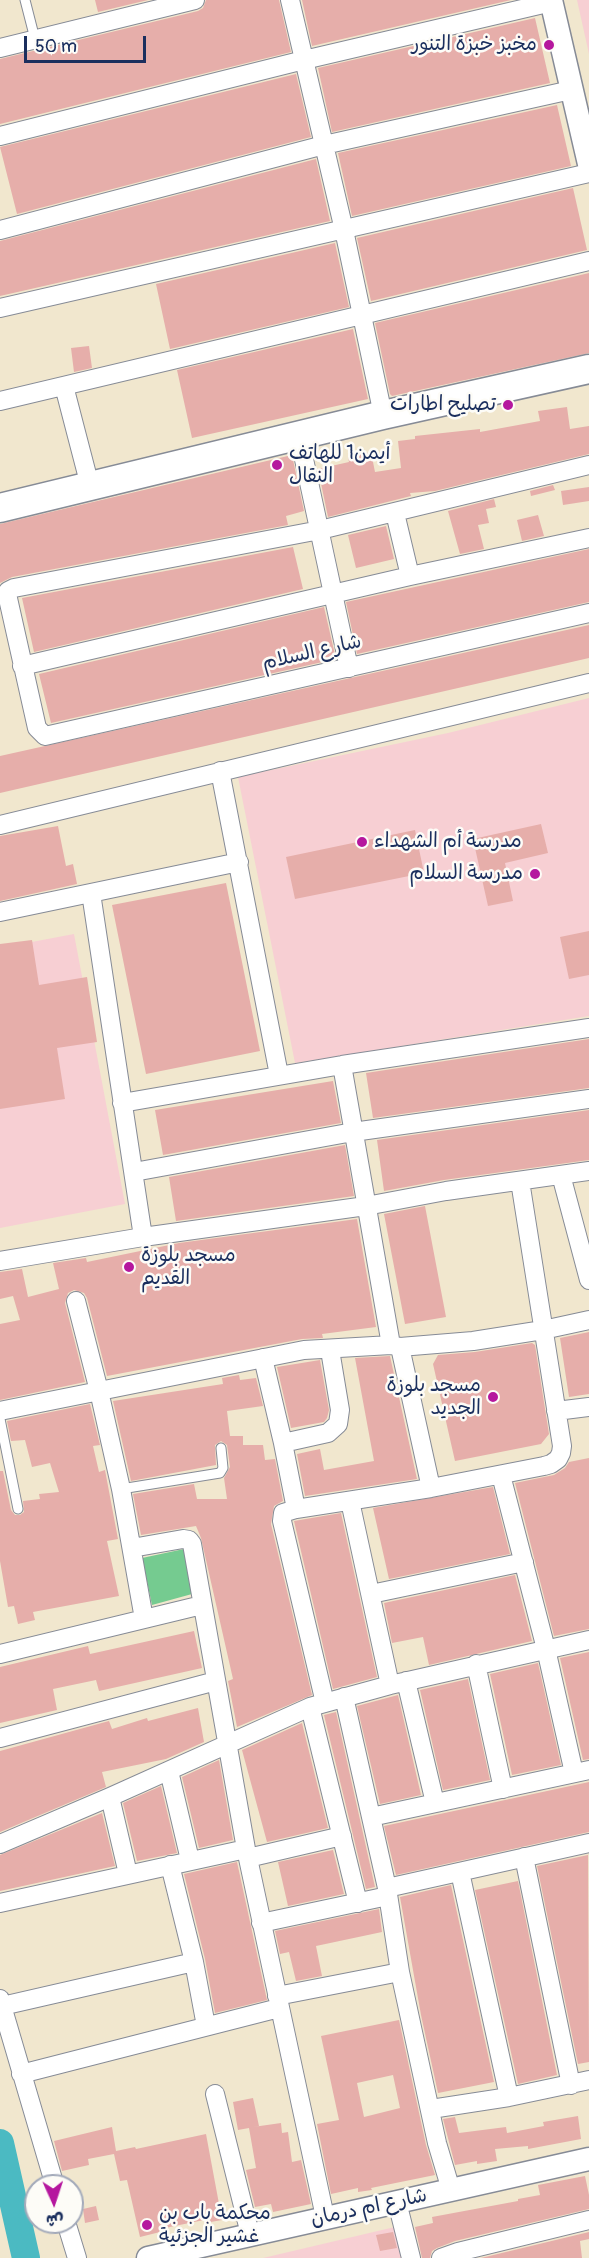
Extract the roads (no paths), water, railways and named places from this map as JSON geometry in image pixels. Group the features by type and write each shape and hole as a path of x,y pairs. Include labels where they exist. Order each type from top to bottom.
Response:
{"main road":[{"path":"0,508 383,415 589,369"}],"street":[{"path":"0,48 195,0"},
{"path":"290,0 344,230 383,415"},
{"path":"0,136 551,1 589,164"},
{"path":"0,230 324,145 571,90"},
{"path":"0,309 589,173"},
{"path":"0,401 589,261"},
{"path":"64,386 90,486"},
{"path":"299,436 349,668"},
{"path":"589,465 320,530 14,588 7,594 22,666 410,576 589,538"},
{"path":"394,513 410,576"},
{"name":"شارع السلام","path":"22,666 37,728 45,736 589,613"},
{"path":"0,825 589,683"},
{"path":"220,771 279,1075"},
{"path":"0,912 239,862"},
{"path":"91,893 143,1237"},
{"path":"122,1103 279,1075 589,1028"},
{"path":"342,1065 366,1206 396,1346 431,1488"},
{"path":"134,1172 353,1132 589,1099"},
{"path":"0,1261 143,1237 366,1206 446,1191 589,1172"},
{"path":"561,1175 584,1242 589,1280"},
{"path":"358,1903 336,1810 282,1521 283,1513 501,1475 544,1466 558,1459 562,1446 520,1181"},
{"path":"76,1301 121,1489 144,1619"},
{"path":"0,1411 304,1350 472,1341 589,1320"},
{"path":"283,1443 328,1433 338,1424 340,1410 330,1350"},
{"path":"263,1358 296,1509"},
{"path":"556,1411 589,1407"},
{"path":"336,1810 370,1810 435,1803 582,1771 546,1649 501,1475"},
{"path":"350,1501 371,1594 435,1803"},
{"path":"132,1548 183,1539 189,1540 192,1544 247,1854 325,2217"},
{"path":"371,1594 524,1562"},
{"path":"0,1654 202,1605"},
{"path":"0,1844 318,1705 476,1664 589,1640"},
{"path":"476,1664 503,1789"},
{"path":"0,1738 216,1681"},
{"path":"344,1698 370,1810 400,1972 437,2144 451,2190"},
{"path":"169,1771 190,1860"},
{"path":"110,1797 128,1874"},
{"path":"0,1903 190,1860 247,1854 342,1836"},
{"path":"261,1923 358,1903 387,1892 460,1872 589,1843"},
{"path":"524,1857 570,2085"},
{"path":"170,1865 194,1962 206,2026"},
{"path":"460,1872 508,2097"},
{"path":"51,2174 1,2002 194,1962"},
{"path":"21,2074 206,2026 278,2002 400,1972"},
{"path":"431,2109 508,2097 589,2080"},
{"path":"215,2094 250,2234"},
{"name":"شارع ام درمان","path":"148,2258 589,2159"},
{"path":"397,2202 411,2258"},
{"path":"441,2258 589,2220"},
{"path":"70,2234 77,2258"}],"lane":[{"path":"26,0 35,39"},
{"path":"0,1419 18,1509"},
{"path":"121,1489 220,1473 223,1467 221,1448"}],"waterway":[{"path":"0,2143 26,2258"}],"place":[{"name":"مخبز خبزة التنور","path":"549,45"},
{"name":"تصليح اطارات","path":"508,405"},
{"name":"أيمن1 للهاتف النقال","path":"277,465"},
{"name":"مدرسة أم الشهداء","path":"362,842"},
{"name":"مدرسة السلام","path":"535,874"},
{"name":"مسجد بلوزة القديم","path":"129,1267"},
{"name":"مسجد بلوزة الجديد","path":"493,1397"},
{"name":"محكمة باب بن غشير الجزئية","path":"147,2225"}]}
